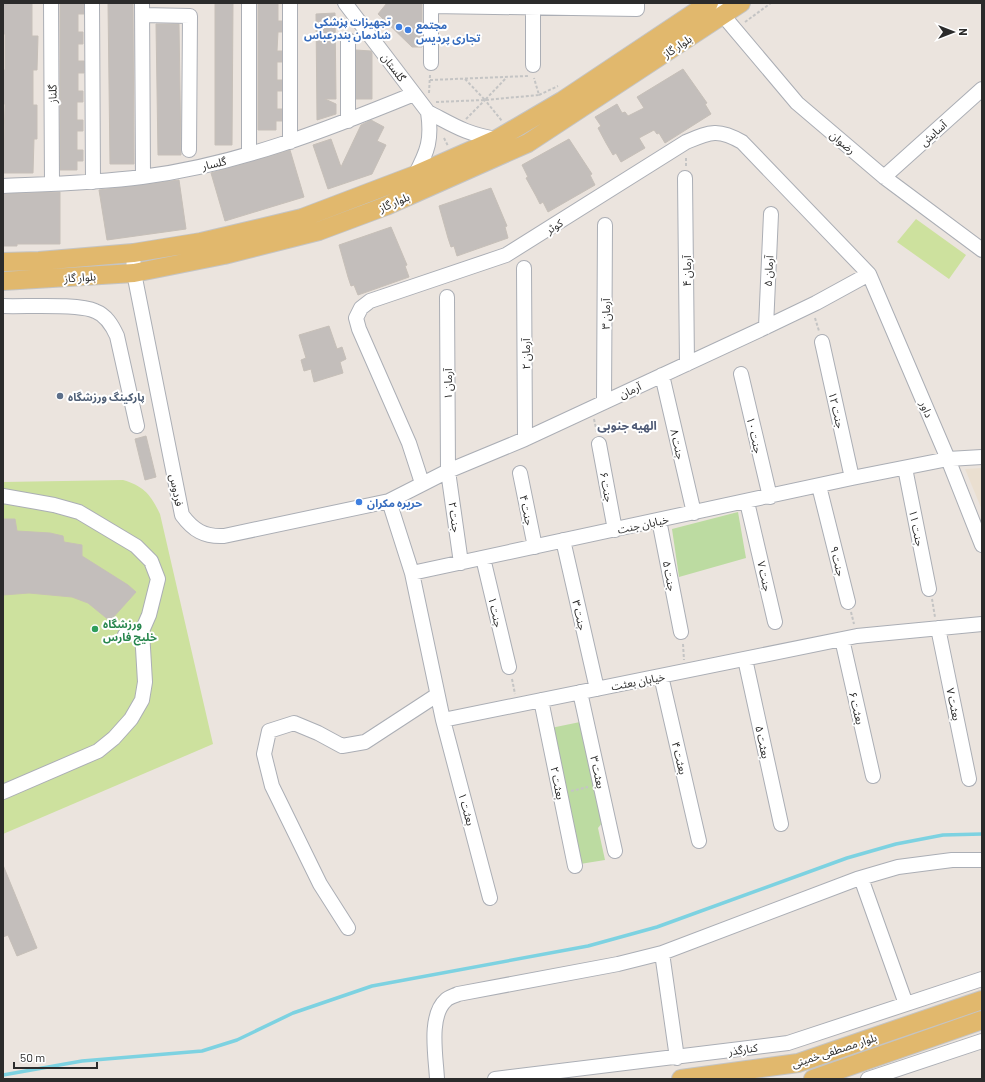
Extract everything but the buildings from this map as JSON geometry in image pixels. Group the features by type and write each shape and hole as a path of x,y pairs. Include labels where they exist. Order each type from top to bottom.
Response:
{"main road":[{"name":"بلوار گاز","path":"3,262 39,261 133,253 201,242 302,218 415,175 503,135 568,97 709,3"},
{"name":"بلوار گاز","path":"3,281 134,273 224,255 319,231 386,206 528,143 717,10 741,3"},
{"name":"بلوار مصطفی خمینی","path":"681,1079 798,1063 982,1000"},
{"name":"بلوار مصطفی خمینی","path":"813,1079 982,1020"}],"street":[{"name":"گلناز","path":"51,3 52,184"},
{"path":"92,3 93,182"},
{"path":"249,3 249,154"},
{"path":"290,3 290,142"},
{"name":"گلستان","path":"345,3 414,94 428,107 460,130 475,136 503,135"},
{"path":"431,63 431,5 637,6"},
{"path":"533,5 533,65"},
{"path":"143,177 143,9 190,16 189,150"},
{"name":"رضوان","path":"717,10 797,103 884,177 982,250"},
{"path":"348,40 348,121"},
{"name":"آسایش","path":"884,177 982,89"},
{"name":"گلسار","path":"3,186 93,182 143,177 249,154 290,142 348,121 414,94"},
{"path":"415,175 428,146 430,127 428,107"},
{"name":"کوثر","path":"422,483 409,443 359,329 356,318 361,308 370,301 506,256 686,142 710,132 730,135 742,142 869,274"},
{"name":"آرمان ۴","path":"685,178 687,364"},
{"name":"آرمان ۵","path":"766,327 771,214"},
{"name":"آرمان ۳","path":"604,402 605,226"},
{"name":"فردوس","path":"133,253 134,273 182,515 189,524 200,533 212,537 224,536 389,501"},
{"name":"آرمان ۲","path":"524,268 525,440"},
{"name":"آرمان","path":"389,501 448,471 525,440 766,327 812,305 869,274"},
{"name":"داور","path":"869,274 948,459 982,545"},
{"name":"آرمان ۱","path":"447,298 448,471"},
{"path":"3,306 86,308 103,315 112,325 117,336 137,426"},
{"name":"جنت ۱۲","path":"822,342 852,478"},
{"name":"جنت ۱۰","path":"741,374 770,497"},
{"name":"جنت ۸","path":"662,375 694,513"},
{"name":"جنت ۶","path":"599,444 616,530"},
{"name":"خیابان جنت","path":"412,573 747,502 852,478 948,459 982,457"},
{"name":"جنت ۱۱","path":"905,468 929,588"},
{"name":"جنت ۲","path":"448,471 461,562"},
{"name":"جنت ۴","path":"520,473 535,547"},
{"name":"جنت ۹","path":"819,486 848,602"},
{"path":"3,496 54,505 79,512 136,546 151,561 158,579 149,615 142,631 145,682 142,700 130,719 114,738 98,751 3,792"},
{"path":"389,501 412,573 443,720"},
{"name":"جنت ۷","path":"747,502 775,622"},
{"name":"جنت ۵","path":"659,520 682,632"},
{"name":"جنت ۳","path":"563,540 597,689"},
{"name":"جنت ۱","path":"483,558 509,667"},
{"name":"خیابان بعثت","path":"443,720 856,636 982,624"},
{"name":"بعثت ۷","path":"938,628 970,779"},
{"path":"125,636 142,631"},
{"name":"بعثت ۶","path":"842,639 873,776"},
{"name":"بعثت ۵","path":"745,659 781,824"},
{"name":"بعثت ۴","path":"661,676 699,841"},
{"name":"بعثت ۳","path":"580,692 616,851"},
{"path":"348,928 320,884 272,786 264,754 269,731 294,723 318,733 342,746 365,742 437,695"},
{"name":"بعثت ۲","path":"541,700 575,866"},
{"name":"بعثت ۱","path":"443,720 490,898"},
{"path":"437,1079 434,1027 439,1011 446,1000 458,994 618,964 662,953 861,878 898,867 952,860 982,860"},
{"path":"861,878 906,1004"},
{"path":"662,953 677,1058"},
{"name":"کنارگذر","path":"495,1079 677,1058 788,1043 982,979"},
{"path":"868,1079 982,1041"}],"path":[{"path":"734,30 771,3"},
{"path":"430,80 533,76 539,95 428,107 431,63"},
{"path":"428,146 460,130 467,117 507,77"},
{"path":"465,78 485,100 503,135"},
{"path":"685,178 686,142"},
{"path":"812,305 822,342"},
{"path":"591,408 599,444"},
{"path":"929,588 938,628"},
{"path":"848,602 856,636"},
{"path":"682,632 685,671"},
{"path":"509,667 517,705"},
{"path":"560,793 600,785"}],"shaded area":[{"path":"982,468 982,510 965,469"}],"green space":[{"path":"916,219 966,255 949,279 897,242"},
{"name":"ورزشگاه خلیج فارس","path":"123,480 142,488 150,496 160,514 213,744 3,834 3,482"},
{"path":"738,512 746,558 679,577 672,529"},
{"path":"580,722 602,823 598,828 605,860 580,864 551,728"}],"waterway":[{"path":"3,1075 82,1061 202,1051 237,1040 293,1013 372,986 588,946 657,927 847,858 896,844 943,835 982,834"}],"place":[{"name":"تجهیزات پزشکی شادمان بندرعباس","path":"399,27"},
{"name":"مجتمع تجاری پردیس","path":"408,30"},
{"name":"پارکینگ ورزشگاه","path":"60,396"},
{"name":"حریره مکران","path":"359,502"},
{"name":"ورزشگاه خلیج فارس","path":"95,629"}],"district":[{"name":"الهیه جنوبی","path":"627,425"}]}
